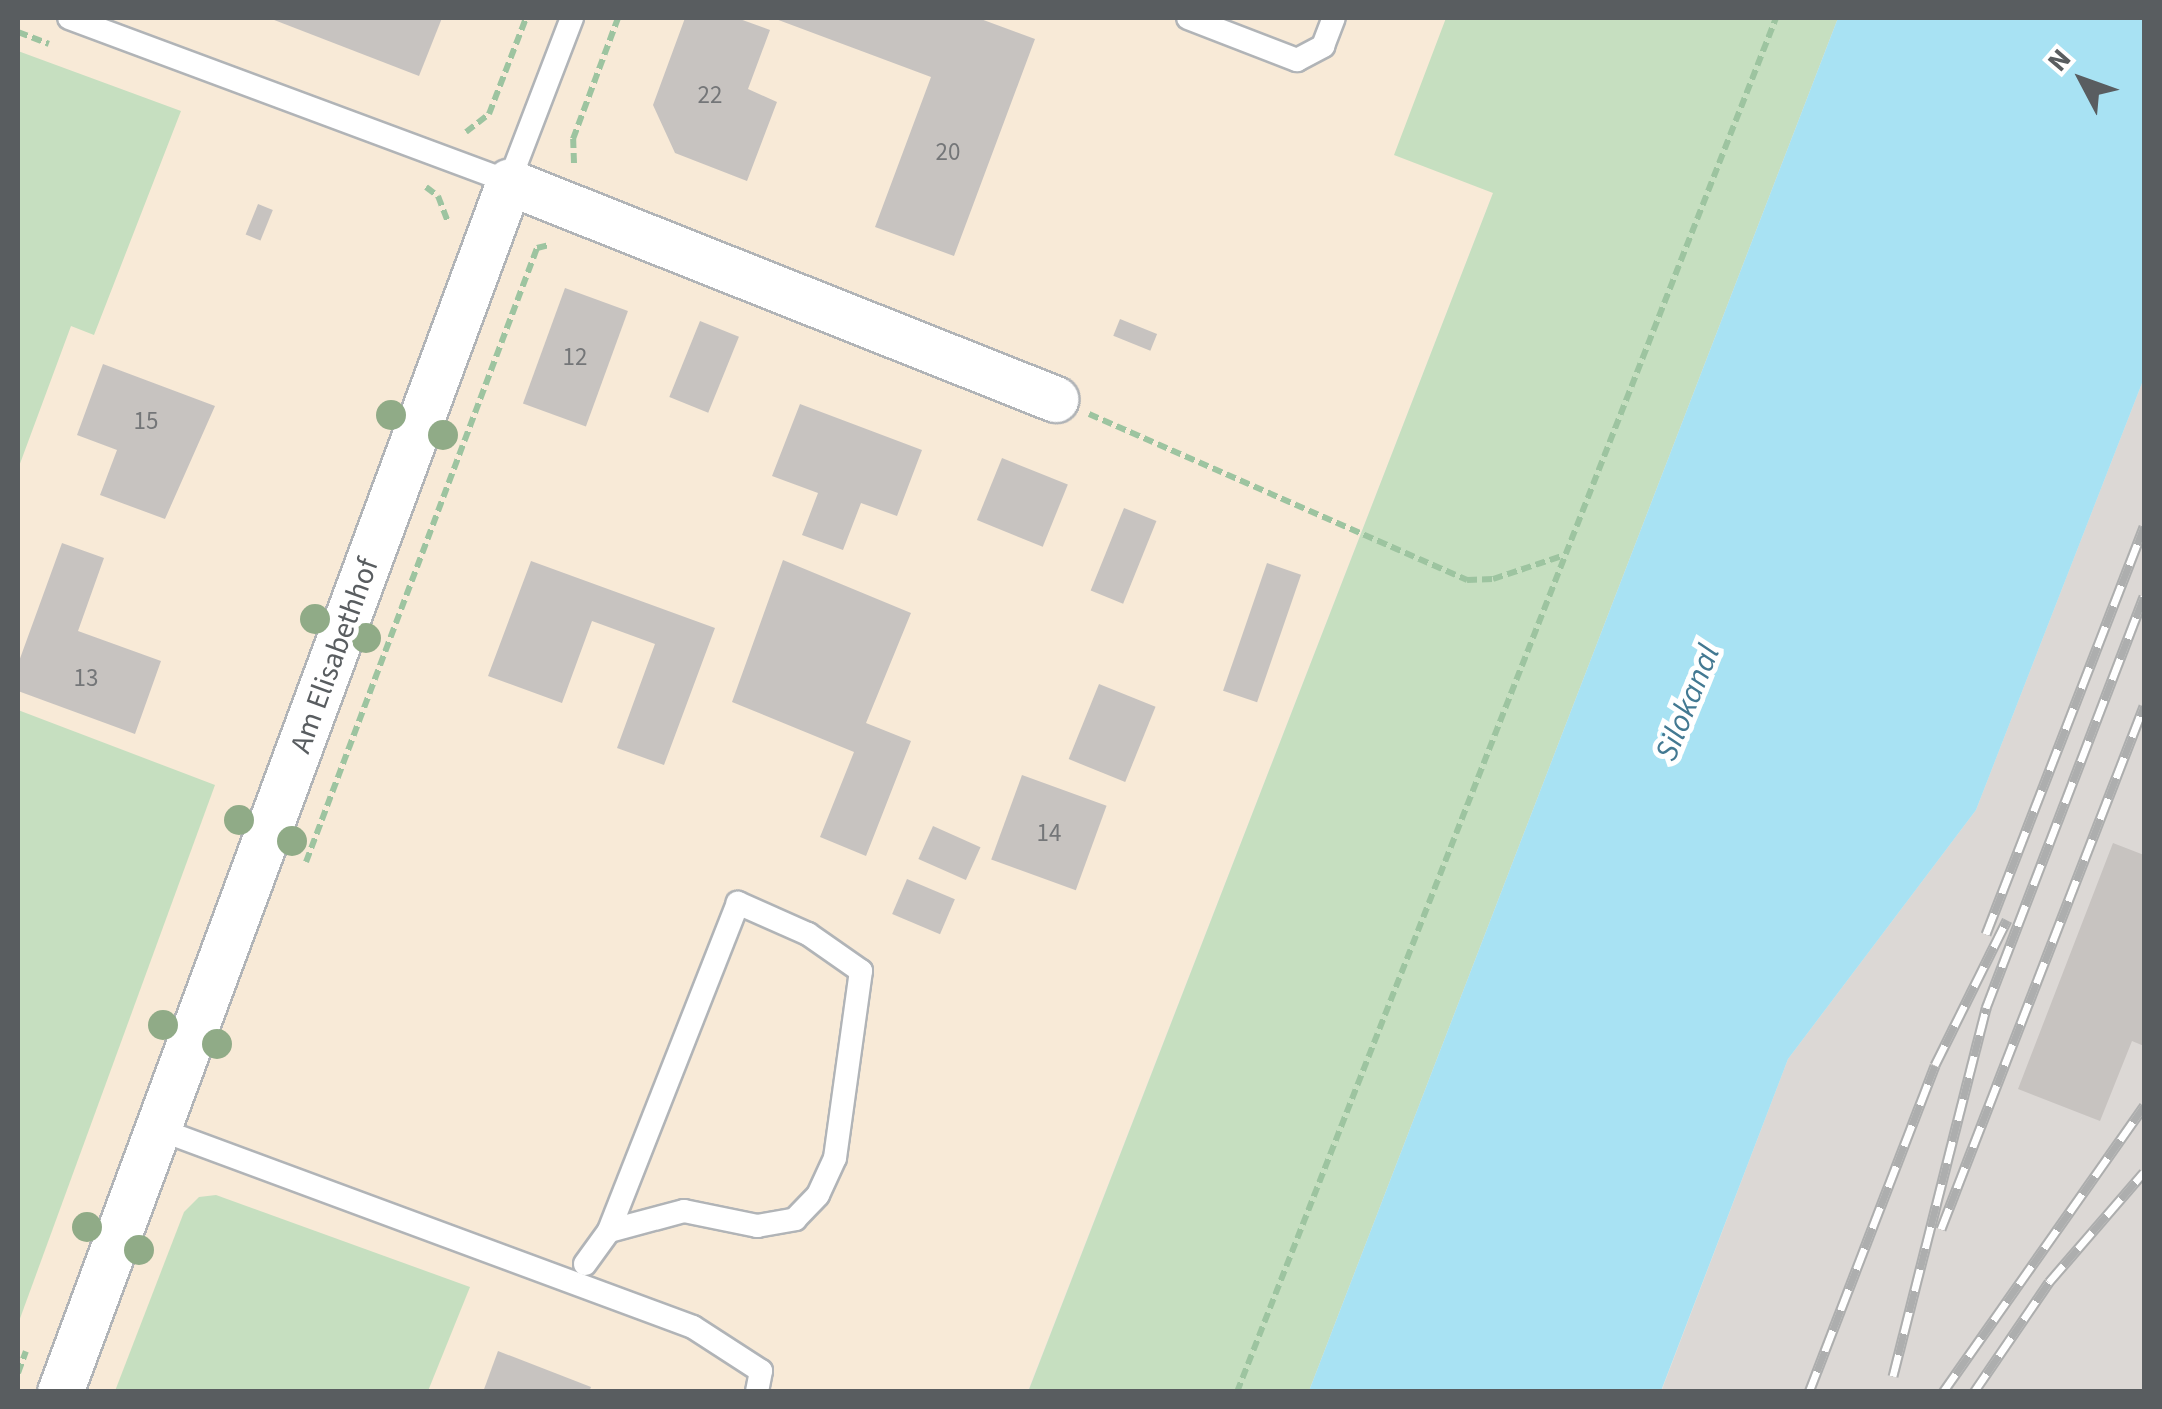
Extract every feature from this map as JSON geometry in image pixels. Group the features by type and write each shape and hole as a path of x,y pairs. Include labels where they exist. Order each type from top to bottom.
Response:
{"street":[{"path":"509,182 1056,399"},
{"name":"Am Elisabethhof","path":"60,1392 509,182"}],"lane":[{"path":"69,18 509,182"},
{"name":"Am Elisabethhof","path":"509,182 572,18"},
{"path":"1188,18 1297,60 1323,46 1334,18"},
{"path":"585,1264 609,1231 738,903 808,934 861,971 835,1158 818,1195 795,1219 756,1226 684,1212 609,1231"},
{"path":"160,1130 693,1327 761,1371 757,1392"}],"path":[{"path":"438,196 461,134 489,114 526,18"},
{"path":"1237,1392 1776,18"},
{"path":"18,32 54,46"},
{"path":"420,182 438,196 449,215 442,233"},
{"path":"303,870 537,248 558,242"},
{"path":"18,1374 32,1336"}],"shaded area":[{"path":"18,18 1561,18 1028,1391 18,1391"},
{"path":"2144,378 2144,1391 1661,1392 1788,1059 1976,810"}],"green space":[{"path":"1446,18 1838,18 1309,1391 1028,1392 1493,193 1394,155"},
{"path":"18,51 181,111 94,335 71,326 18,469"},
{"path":"18,710 215,785 18,1324"},
{"path":"216,1195 470,1287 428,1391 115,1391 184,1212 199,1197"}],"water":[{"name":"Silokanal","path":"1838,18 2144,18 2144,378 1976,810 1788,1059 1661,1391 1309,1391"}],"building":[{"path":"269,18 442,18 419,76"},
{"path":"685,18 737,18 770,30 748,89 777,102 747,181 675,153 653,105"},
{"path":"773,18 978,18 1035,39 954,256 875,227 931,77"},
{"path":"258,204 273,210 260,241 246,235"},
{"path":"565,288 628,311 586,426 523,404"},
{"path":"1120,319 1157,334 1150,351 1113,336"},
{"path":"700,321 739,337 708,413 669,397"},
{"path":"103,364 215,406 165,519 100,495 117,450 77,435"},
{"path":"800,404 922,450 897,516 861,503 843,550 802,535 818,493 772,476"},
{"path":"1002,458 1068,485 1043,547 977,520"},
{"path":"1124,508 1156,521 1123,604 1091,591"},
{"path":"62,543 104,558 78,631 161,661 135,734 18,691 18,664"},
{"path":"783,560 911,613 866,723 911,741 866,856 820,837 854,752 732,702"},
{"path":"531,561 715,628 664,765 617,748 655,644 592,621 562,703 488,676"},
{"path":"1267,563 1301,575 1257,702 1223,691"},
{"path":"1099,684 1156,707 1125,782 1069,759"},
{"path":"1022,775 1107,806 1076,890 991,860"},
{"path":"933,826 981,847 966,880 918,859"},
{"path":"2113,843 2144,855 2144,1046 2132,1041 2100,1121 2018,1089"},
{"path":"907,879 955,899 940,934 892,914"},
{"path":"498,1351 591,1387 589,1392 483,1392"}],"railway":[{"path":"1986,934 2144,527"},
{"path":"1893,1376 1986,1008 2144,596"},
{"path":"1941,1229 2144,706"},
{"path":"1809,1392 1935,1065 2007,920"},
{"path":"1943,1392 2144,1106"},
{"path":"1974,1392 2049,1282 2144,1172"}]}
